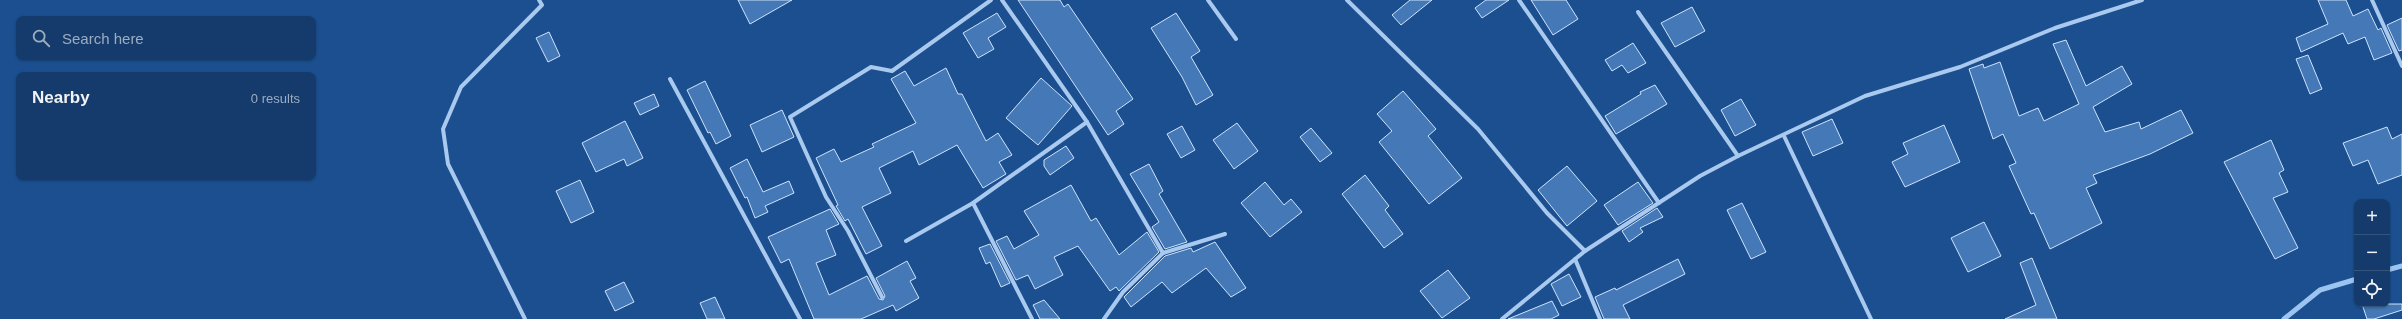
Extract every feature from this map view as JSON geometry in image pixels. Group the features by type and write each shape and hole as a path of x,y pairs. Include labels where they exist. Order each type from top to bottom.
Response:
{"street":[{"path":"524,319 448,164 443,129 461,87 542,5 539,0"},
{"path":"882,297 848,232 826,197 790,117 870,67 892,71 991,0"},
{"path":"1002,0 1087,122 1164,252"},
{"path":"1208,0 1236,39"},
{"path":"1347,0 1478,129 1547,213 1585,251"},
{"path":"1519,0 1659,203"},
{"path":"1502,319 1585,251 1700,176 1738,156 1784,136 1865,96 1960,67 2055,28 2142,0"},
{"path":"2372,0 2402,66"},
{"path":"1638,12 1738,156"},
{"path":"670,79 800,319"},
{"path":"906,241 973,203 1087,122"},
{"path":"1784,136 1871,319"},
{"path":"973,203 1032,319"},
{"path":"1104,319 1124,292 1164,252 1225,234"},
{"path":"1575,260 1600,319"}],"building":[{"path":"738,0 792,0 750,24"},
{"path":"1018,0 1060,0 1064,7 1068,4 1133,99 1116,111 1124,124 1108,135"},
{"path":"1410,0 1432,0 1401,25 1392,15"},
{"path":"1486,0 1509,0 1482,18 1475,8"},
{"path":"1531,0 1566,0 1578,19 1553,35"},
{"path":"2318,0 2346,0 2353,16 2368,9 2378,30 2381,28 2392,53 2374,60 2365,37 2348,44 2343,33 2301,52 2296,38 2328,24"},
{"path":"1692,7 1705,31 1675,47 1661,23"},
{"path":"997,13 1006,27 988,38 994,49 978,58 963,33"},
{"path":"1176,13 1200,51 1191,57 1213,95 1196,105 1182,77 1151,28"},
{"path":"2402,18 2402,50 2399,51 2387,25"},
{"path":"549,32 560,56 548,62 536,38"},
{"path":"2066,40 2086,86 2122,66 2132,84 2093,107 2105,132 2139,122 2141,129 2181,110 2193,133 2150,154 2093,175 2097,183 2086,188 2102,223 2050,249 2034,213 2031,214 2009,166 2016,163 2003,134 1993,139 1969,69 1983,64 1984,68 2000,62 2019,116 2038,108 2044,121 2079,104 2053,44"},
{"path":"1633,43 1646,63 1628,73 1622,65 1612,71 1605,60"},
{"path":"2308,55 2322,89 2310,94 2296,59"},
{"path":"946,68 958,94 962,94 986,141 998,133 1012,155 999,162 1006,174 983,188 957,145 919,165 913,151 879,168 891,193 862,207 882,246 866,254 848,219 845,221 836,206 838,205 816,158 834,149 841,162 874,147 872,144 916,123 891,79 905,71 914,86"},
{"path":"1041,78 1072,106 1038,145 1006,118"},
{"path":"705,81 731,136 716,144 710,132 708,133 687,90"},
{"path":"1655,85 1667,104 1616,134 1605,116 1641,94 1640,92"},
{"path":"1403,91 1436,129 1428,136 1462,178 1429,204 1379,142 1392,131 1377,114"},
{"path":"654,94 659,106 640,115 634,103"},
{"path":"1741,99 1756,125 1735,136 1721,110"},
{"path":"782,110 794,137 762,152 750,125"},
{"path":"1832,119 1843,143 1813,156 1802,132"},
{"path":"625,121 643,158 627,166 624,159 596,172 582,143"},
{"path":"1237,123 1258,151 1234,169 1213,140"},
{"path":"1944,125 1960,162 1905,187 1892,162 1908,154 1903,143"},
{"path":"1182,126 1195,150 1181,158 1167,134"},
{"path":"2387,127 2392,139 2402,134 2402,175 2378,184 2368,160 2353,166 2343,143"},
{"path":"1311,128 1332,153 1320,162 1300,137"},
{"path":"2271,140 2284,170 2279,173 2288,192 2273,198 2298,248 2275,259 2224,162"},
{"path":"1066,146 1074,158 1050,175 1044,166 1044,160"},
{"path":"747,159 763,192 789,181 794,193 765,206 768,212 755,218 747,197 745,198 730,168"},
{"path":"1149,164 1163,191 1159,194 1187,242 1165,249 1152,227 1159,222 1130,174"},
{"path":"1567,166 1597,201 1567,226 1538,190"},
{"path":"1365,175 1389,206 1385,210 1403,234 1384,248 1342,194"},
{"path":"580,180 594,212 571,223 556,191"},
{"path":"1265,182 1284,205 1291,199 1302,212 1270,237 1241,203"},
{"path":"1638,182 1653,203 1618,225 1604,205"},
{"path":"1071,185 1091,221 1096,218 1119,255 1147,232 1159,252 1119,291 1116,287 1110,291 1078,246 1054,257 1063,275 1035,289 1028,275 1016,280 996,241 1007,236 1014,249 1039,235 1024,211"},
{"path":"1742,203 1766,252 1751,259 1727,210"},
{"path":"1657,208 1663,217 1640,228 1643,232 1629,242 1622,231"},
{"path":"830,209 839,224 826,230 836,255 816,263 829,295 867,276 879,299 883,300 885,296 876,278 907,261 916,278 910,281 919,298 896,311 893,305 861,319 814,319 789,259 781,263 768,237"},
{"path":"1984,222 2001,256 1968,272 1951,238"},
{"path":"1215,242 1246,288 1231,297 1206,268 1172,293 1162,282 1131,307 1124,297 1165,256 1191,248 1193,252"},
{"path":"990,244 1010,283 1001,287 990,262 986,264 979,248"},
{"path":"2032,258 2057,319 2005,319 2036,305 2020,263"},
{"path":"1678,259 1685,274 1623,305 1630,319 1604,319 1595,297 1615,288 1616,290"},
{"path":"1448,270 1470,298 1442,318 1420,291"},
{"path":"1569,274 1581,297 1562,306 1551,284"},
{"path":"624,282 634,302 615,311 605,291"},
{"path":"715,297 725,319 707,319 700,303"},
{"path":"1044,300 1060,319 1040,319 1033,305"},
{"path":"1552,301 1559,315 1551,319 1508,319"},
{"path":"2390,304 2402,304 2402,310 2374,319 2367,319 2363,307 2390,307"}],"waterway":[{"path":"2390,269 2402,266"},
{"path":"2284,319 2320,290 2354,280"}]}
